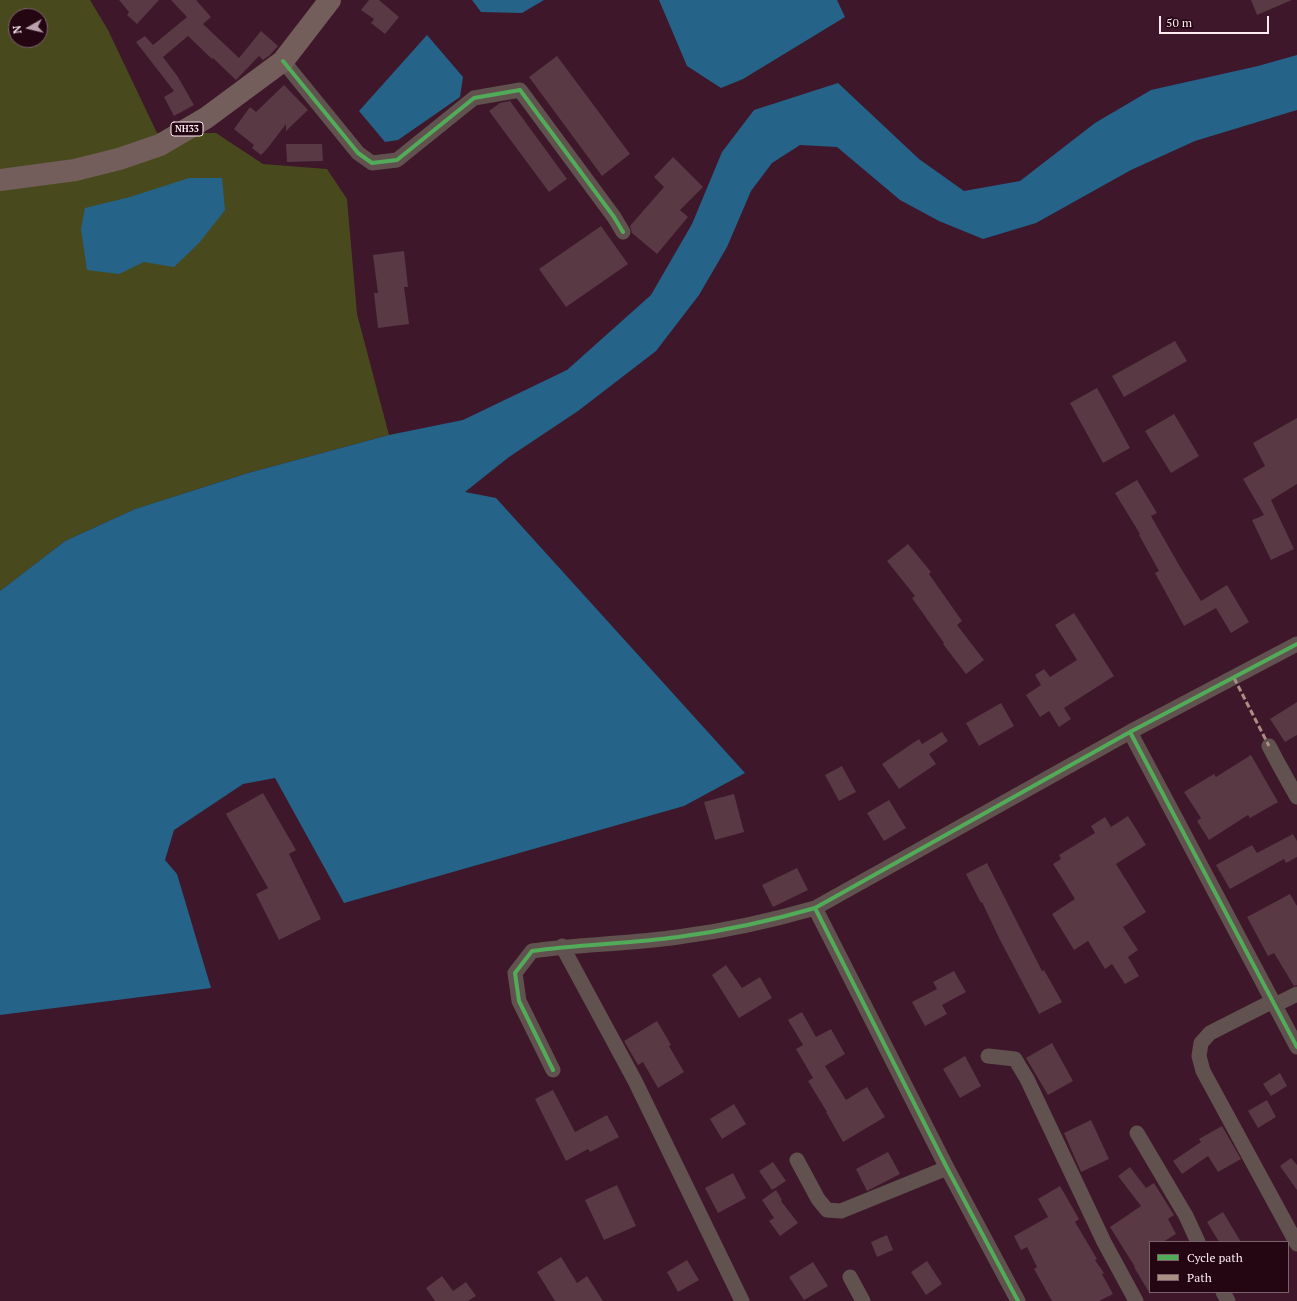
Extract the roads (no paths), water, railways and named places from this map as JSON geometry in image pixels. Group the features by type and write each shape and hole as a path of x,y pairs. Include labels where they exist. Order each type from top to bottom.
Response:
{"highway":[{"name":"NH33","path":"0,180 75,170 119,159 160,145 206,118 283,61 330,0"}],"street":[{"path":"283,61 358,153 372,163 397,160 474,98 520,90 614,217 623,232"},
{"path":"553,1070 519,1001 515,973 532,951 562,946 678,938 769,921 815,908 1130,732 1297,644"},
{"path":"1130,732 1297,1047"},
{"path":"1269,746 1297,797"},
{"path":"815,908 947,1168 1018,1301"},
{"path":"562,946 635,1081 742,1301"},
{"path":"1297,994 1210,1033 1201,1043 1200,1056 1203,1071 1297,1244"},
{"path":"988,1056 1015,1058 1027,1079 1104,1242 1136,1301"},
{"path":"1137,1133 1186,1216 1198,1241"},
{"path":"797,1160 818,1199 826,1210 841,1211 947,1168"},
{"path":"850,1277 863,1301"}],"water":[{"path":"472,0 544,0 522,13 481,12"},
{"path":"659,0 837,0 845,17 743,79 721,88 687,66"},
{"path":"427,35 463,77 460,97 398,140 385,142 359,111"},
{"path":"1297,55 1297,110 1195,141 1131,170 1036,223 983,239 939,221 900,200 837,147 800,145 772,163 751,191 727,247 699,295 656,351 578,411 509,457 465,492 496,498 745,773 684,806 344,903 275,778 243,784 174,830 165,860 177,874 211,988 0,1015 0,591 65,541 135,509 248,473 389,435 463,420 567,370 651,295 692,224 722,152 754,110 838,83 919,159 964,191 1020,181 1095,123 1151,90 1258,66"},
{"path":"189,178 222,178 225,210 199,243 174,267 144,262 119,274 87,270 81,229 85,208 130,197"}]}
